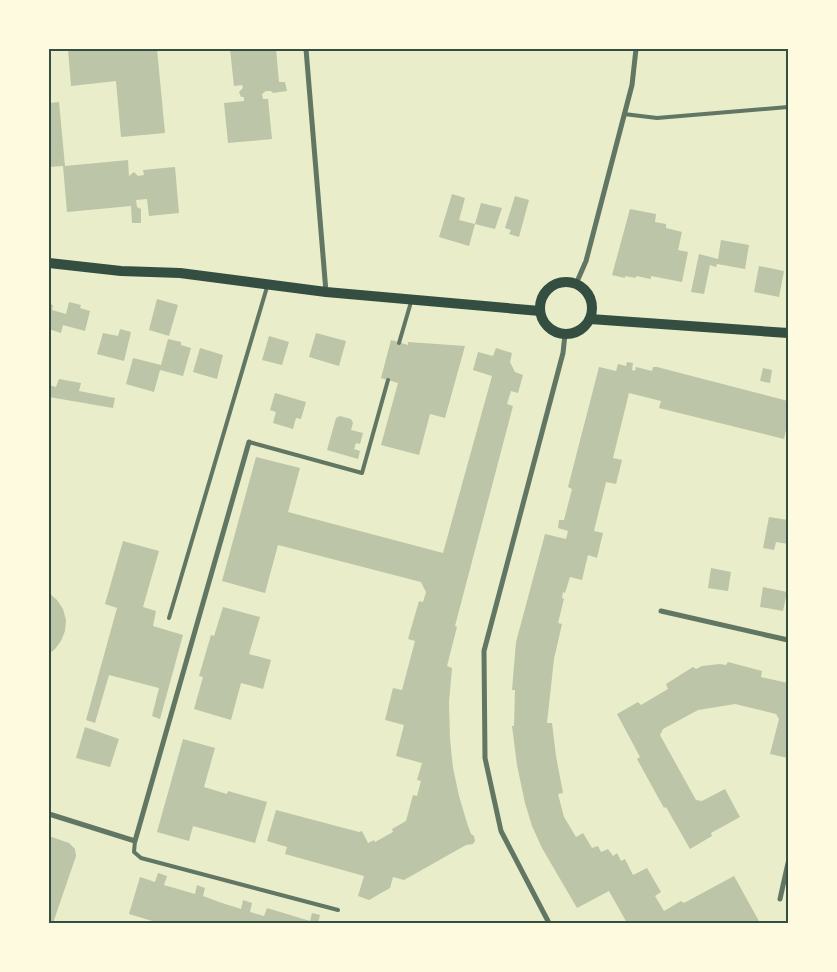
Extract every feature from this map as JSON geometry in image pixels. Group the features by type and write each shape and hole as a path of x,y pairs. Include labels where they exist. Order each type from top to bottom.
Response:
{"main road":[{"path":"49,263 121,271 180,273 326,292 540,311"},
{"path":"568,282 576,284 583,289 592,302 590,319 580,330 565,334 558,333 546,325 540,311 541,302 544,294 550,287 559,283 568,282"},
{"path":"590,319 788,333"}],"street":[{"path":"306,49 326,292"},
{"path":"576,284 586,261 632,85 636,49"},
{"path":"549,923 501,831 485,758 484,651 563,354 565,334"},
{"path":"49,814 135,841 249,442"},
{"path":"661,611 788,640"},
{"path":"780,899 788,863"}],"lane":[{"path":"624,114 657,118 788,106"},
{"path":"169,618 268,284"},
{"path":"399,343 411,300"},
{"path":"249,442 362,473 388,380"},
{"path":"135,841 134,852 142,858 338,910"}],"building":[{"path":"68,49 157,49 165,133 121,137 116,81 71,86"},
{"path":"230,49 276,49 279,82 285,82 287,91 273,93 266,91 262,94 263,99 268,99 272,139 228,143 224,103 244,101 244,97 241,97 239,92 243,88 242,85 234,86"},
{"path":"59,102 65,166 128,160 129,176 134,172 138,176 144,175 143,170 175,167 179,213 149,216 147,199 136,200 137,207 141,209 141,223 132,223 131,206 67,212 63,166 49,167 49,103"},
{"path":"452,194 465,198 459,220 475,224 469,246 439,237"},
{"path":"515,196 529,200 519,237 509,234 511,230 505,228"},
{"path":"481,203 502,208 495,229 475,224"},
{"path":"630,209 656,214 655,222 666,224 666,228 682,232 678,250 688,252 682,282 651,276 651,279 636,276 636,278 625,276 625,278 612,275"},
{"path":"721,240 749,245 745,269 717,264 716,267 710,265 704,294 691,292 699,254 718,259"},
{"path":"759,266 784,271 779,297 754,292"},
{"path":"157,299 178,305 169,336 149,330"},
{"path":"69,302 81,305 80,308 90,311 85,331 63,325 61,333 49,329 49,304 53,305 52,310 66,314"},
{"path":"120,329 131,332 124,361 97,354 103,333 118,336"},
{"path":"316,333 346,341 339,366 309,357"},
{"path":"269,336 289,342 282,365 262,360"},
{"path":"168,339 181,342 181,345 191,348 183,376 160,370 154,392 126,384 133,358 161,365"},
{"path":"391,340 408,345 408,342 465,346 445,418 430,414 419,455 381,445 398,383 381,378"},
{"path":"200,348 223,355 217,379 193,372"},
{"path":"496,348 512,353 510,362 515,372 523,375 518,393 511,391 507,404 513,406 455,626 457,627 447,666 452,668 449,702 453,768 467,823 475,841 473,844 466,845 404,880 393,877 390,888 369,900 358,896 364,876 285,854 287,847 267,841 276,810 359,832 362,831 368,843 374,840 375,842 393,832 392,829 406,821 413,795 417,796 421,781 417,780 422,763 396,756 404,725 385,720 393,688 402,690 415,641 408,639 419,601 423,602 426,592 421,582 278,545 265,593 222,581 256,457 300,468 288,512 443,553 492,376 473,370 478,352 493,356"},
{"path":"627,362 633,363 632,370 635,371 636,367 652,371 653,367 657,367 788,401 788,421 784,439 659,408 661,401 629,393 613,458 622,460 616,484 606,482 594,531 603,533 597,558 588,555 582,580 570,577 565,593 563,592 562,598 564,599 558,623 562,624 554,659 547,723 552,723 563,793 558,794 564,817 576,837 583,833 592,848 598,846 601,852 608,849 613,856 617,853 621,861 625,859 633,875 647,868 661,892 655,896 664,911 681,901 684,903 734,876 760,923 627,923 609,891 577,908 542,848 532,826 525,803 517,765 512,726 514,726 515,690 512,690 516,642 545,534 566,539 568,531 558,528 559,520 564,520 572,489 568,487 599,367 616,371 618,364 626,366"},
{"path":"763,368 772,370 770,383 760,381"},
{"path":"59,379 81,383 79,391 115,398 113,408 49,397 49,385 56,387"},
{"path":"275,393 306,402 301,419 296,418 293,429 273,423 276,412 270,410"},
{"path":"340,416 351,419 353,423 351,430 363,433 360,444 356,443 354,449 360,451 358,459 327,450 336,418"},
{"path":"769,517 788,520 788,544 776,542 774,550 763,548"},
{"path":"123,541 159,551 143,607 156,611 153,626 183,635 160,719 152,716 159,688 109,675 95,723 86,720 117,608 105,604"},
{"path":"711,568 731,572 728,591 708,588"},
{"path":"763,587 787,592 783,611 760,607"},
{"path":"49,593 63,609 66,620 65,631 61,641 49,654"},
{"path":"223,607 260,617 249,654 271,660 263,689 241,683 231,720 194,709 203,677 199,676 211,635 214,636"},
{"path":"728,662 762,671 761,677 788,683 788,758 770,754 779,719 776,714 735,704 698,710 663,729 660,735 696,800 702,801 725,789 740,817 711,833 712,836 690,849 666,807 664,808 637,759 640,757 617,714 638,702 641,705 668,689 666,684 693,667 696,669 702,666 726,665"},
{"path":"85,727 119,739 110,767 76,758"},
{"path":"183,739 215,748 204,787 227,794 228,791 267,802 255,843 193,826 189,841 157,832"},
{"path":"49,836 69,843 75,849 76,856 53,923 49,923"},
{"path":"158,873 167,876 164,885 195,894 197,885 205,888 203,896 241,909 243,900 252,903 250,912 264,916 267,908 310,921 312,913 320,915 318,923 159,923 129,914 140,877 155,882"}]}
